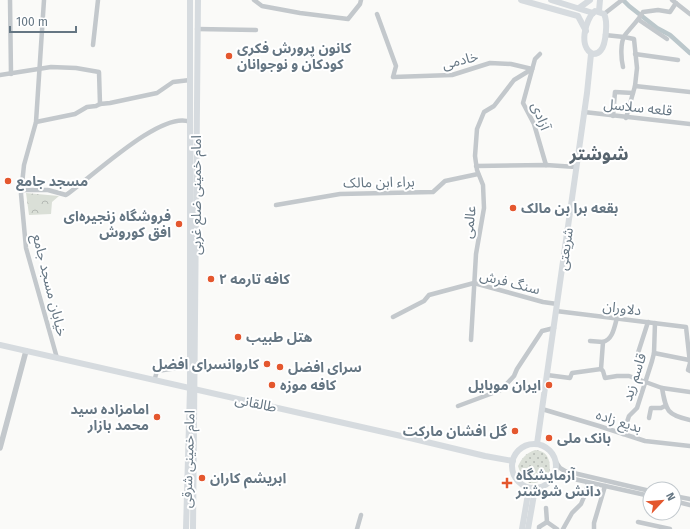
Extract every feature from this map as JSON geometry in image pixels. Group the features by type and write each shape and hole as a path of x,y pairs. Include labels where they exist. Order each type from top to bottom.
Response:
{"main road":[{"name":"امام خمینی ضلع غربی","path":"190,0 190,80 193,122 192,389"},
{"name":"امام خمینی ضلع غربی","path":"192,389 190,366 193,122 198,0"},
{"path":"521,0 578,16 586,31"},
{"path":"551,0 598,12"},
{"path":"579,8 590,0"},
{"path":"597,0 598,12 607,24 603,47 596,54 591,54 585,48 584,38 589,16 598,12"},
{"path":"598,12 600,0"},
{"name":"شریعتی","path":"537,444 591,54"},
{"name":"طالقانی","path":"0,345 512,461"},
{"name":"امام خمینی شرقی","path":"186,529 192,389"},
{"name":"امام خمینی شرقی","path":"192,389 193,529"},
{"path":"531,444 537,444 550,450 556,462 556,471 553,479 548,485 532,489 524,487 518,482 514,476 512,461 519,450 531,444"},
{"path":"522,529 532,489"},
{"path":"528,529 532,489"}],"street":[{"path":"10,0 11,74"},
{"path":"44,0 38,70 36,122 24,165 22,190 48,190 66,195 135,140 169,123 185,120 193,122"},
{"path":"93,45 98,0"},
{"path":"254,0 262,6 300,13 348,19 360,4 361,0"},
{"path":"598,12 616,6 622,0"},
{"path":"623,67 621,57 624,37 639,20 643,12 658,10 670,12 674,2 690,14"},
{"name":"خادمی","path":"377,14 396,66 393,77 452,75 490,64 511,64 532,69"},
{"path":"639,20 667,39"},
{"path":"198,29 256,30"},
{"path":"605,35 624,37 634,40 637,68 635,86 626,118"},
{"name":"آزادی","path":"540,54 535,59 523,102 534,124 546,165"},
{"path":"635,54 678,60"},
{"path":"0,75 51,67 99,72 100,104"},
{"name":"عالمی","path":"471,340 476,254 484,208 483,185 478,174 475,156 477,129 484,112 494,106 514,80 532,69"},
{"path":"36,122 75,114 87,107 100,104 110,104 157,93 173,82 190,80"},
{"path":"635,86 690,92"},
{"path":"613,116 615,92 633,93"},
{"name":"قلعه سلاسل","path":"584,112 626,118 690,124"},
{"path":"476,166 546,165 576,168"},
{"name":"براء ابن مالک","path":"276,205 340,194 433,192 445,181 478,174"},
{"name":"خیابان مسجد جامع","path":"22,190 26,248 57,358"},
{"name":"سنگ فرش","path":"393,317 424,301 429,295 474,283 543,302 557,304"},
{"name":"دلاوران","path":"556,311 686,327 689,360"},
{"path":"590,341 603,342 608,340 611,337 617,318"},
{"path":"637,356 648,322"},
{"name":"قاسم زید","path":"622,434 629,416 637,408 654,353 655,323"},
{"path":"458,406 501,390 514,376 542,331 554,328"},
{"path":"603,342 601,369 605,378 629,376 662,388 690,392"},
{"path":"0,448 26,351"},
{"path":"654,353 689,360 688,370 690,371"},
{"path":"155,378 157,371 190,366"},
{"path":"547,375 570,378 572,373 601,369"},
{"path":"662,388 665,406 675,417 690,420"},
{"path":"648,418 651,408 660,408 665,406"},
{"name":"بدیع زاده","path":"542,409 645,441 690,446"},
{"path":"556,462 560,468 565,471 642,489"},
{"path":"553,479 565,477 642,494"},
{"path":"563,529 572,513 581,504 588,483"},
{"path":"594,529 594,523 605,486"},
{"path":"546,508 547,522"},
{"path":"356,529 361,515"},
{"path":"539,529 539,527 547,522"},
{"path":"547,522 557,529"},
{"path":"638,522 658,528 670,529"}],"green space":[{"path":"26,193 59,196 52,202 51,214 29,215"},
{"path":"535,450 544,453 547,456 550,467 549,476 536,483 529,483 521,475 518,466 525,456"}],"waterway":[{"path":"623,0 657,28 670,35 690,53"}],"place":[{"name":"کانون پرورش فکری کودکان و نوجوانان","path":"229,56"},
{"name":"مسجد جامع","path":"8,181"},
{"name":"بقعه برا بن مالک","path":"513,208"},
{"name":"فروشگاه زنجیره‌ای افق کوروش","path":"179,224"},
{"name":"کافه تارمه ۲","path":"211,279"},
{"name":"هتل طبیب","path":"238,337"},
{"name":"کاروانسرای افضل","path":"267,364"},
{"name":"سرای افضل","path":"280,367"},
{"name":"کافه موزه","path":"272,385"},
{"name":"ایران موبایل","path":"549,385"},
{"name":"امامزاده سید محمد بازار","path":"157,417"},
{"name":"گل افشان مارکت","path":"515,431"},
{"name":"بانک ملی","path":"549,438"},
{"name":"ابریشم کاران","path":"202,478"},
{"name":"آزمایشگاه دانش شوشتر","path":"507,483"}],"district":[{"name":"شوشتر","path":"599,154"}]}
